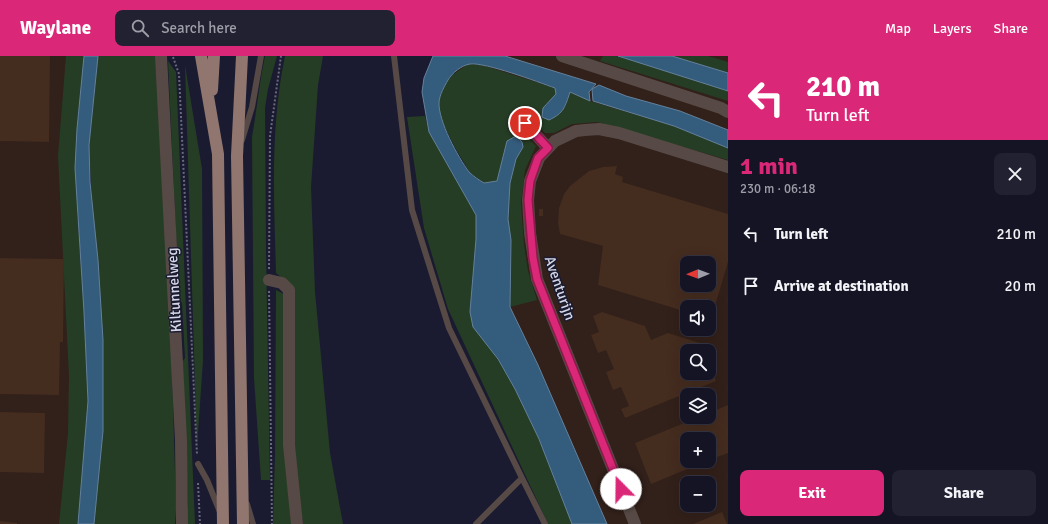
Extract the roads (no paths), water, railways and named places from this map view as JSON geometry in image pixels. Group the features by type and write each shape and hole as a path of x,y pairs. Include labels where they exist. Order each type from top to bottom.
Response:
{"main road":[{"path":"201,56 218,154 223,522"},
{"path":"205,56 210,109"},
{"path":"209,56 210,109"},
{"path":"210,109 214,56"},
{"path":"243,58 237,156 243,524"}],"street":[{"name":"Kiltunnelweg","path":"162,56 181,440 182,524"},
{"path":"562,56 726,109"},
{"path":"525,123 548,148"},
{"name":"Aventurijn","path":"635,524 537,279 530,233 528,200 530,181 538,158 555,141 576,131 599,129 619,133 728,167"},
{"path":"269,280 282,283 290,290 289,445 297,524"}],"lane":[{"path":"195,56 210,109"},
{"path":"237,156 252,107 261,56"},
{"path":"394,56 412,210 449,328 544,524"},
{"path":"198,464 207,480 223,522"},
{"path":"476,524 522,478"},
{"path":"242,489 252,524"}],"water":[{"path":"84,56 98,56 89,145 90,182 98,260 103,340 103,431 94,524 78,524 88,401 75,168"},
{"path":"433,56 505,56 596,84 589,92 590,101 570,92 567,102 561,112 549,120 542,117 543,108 556,94 555,88 499,69 470,64 461,68 450,77 442,91 439,102 445,129 454,148 469,172 484,183 497,181 507,141 516,136 522,142 523,147 516,159 510,183 508,219 511,240 510,307 538,365 607,524 572,524 539,439 515,389 498,359 473,327 470,312 476,239 476,215 429,132 422,92 424,78"},
{"path":"618,56 672,56 728,73 728,91"},
{"path":"599,85 626,96 680,111 728,130 728,148 674,126 593,101 592,89"}]}
